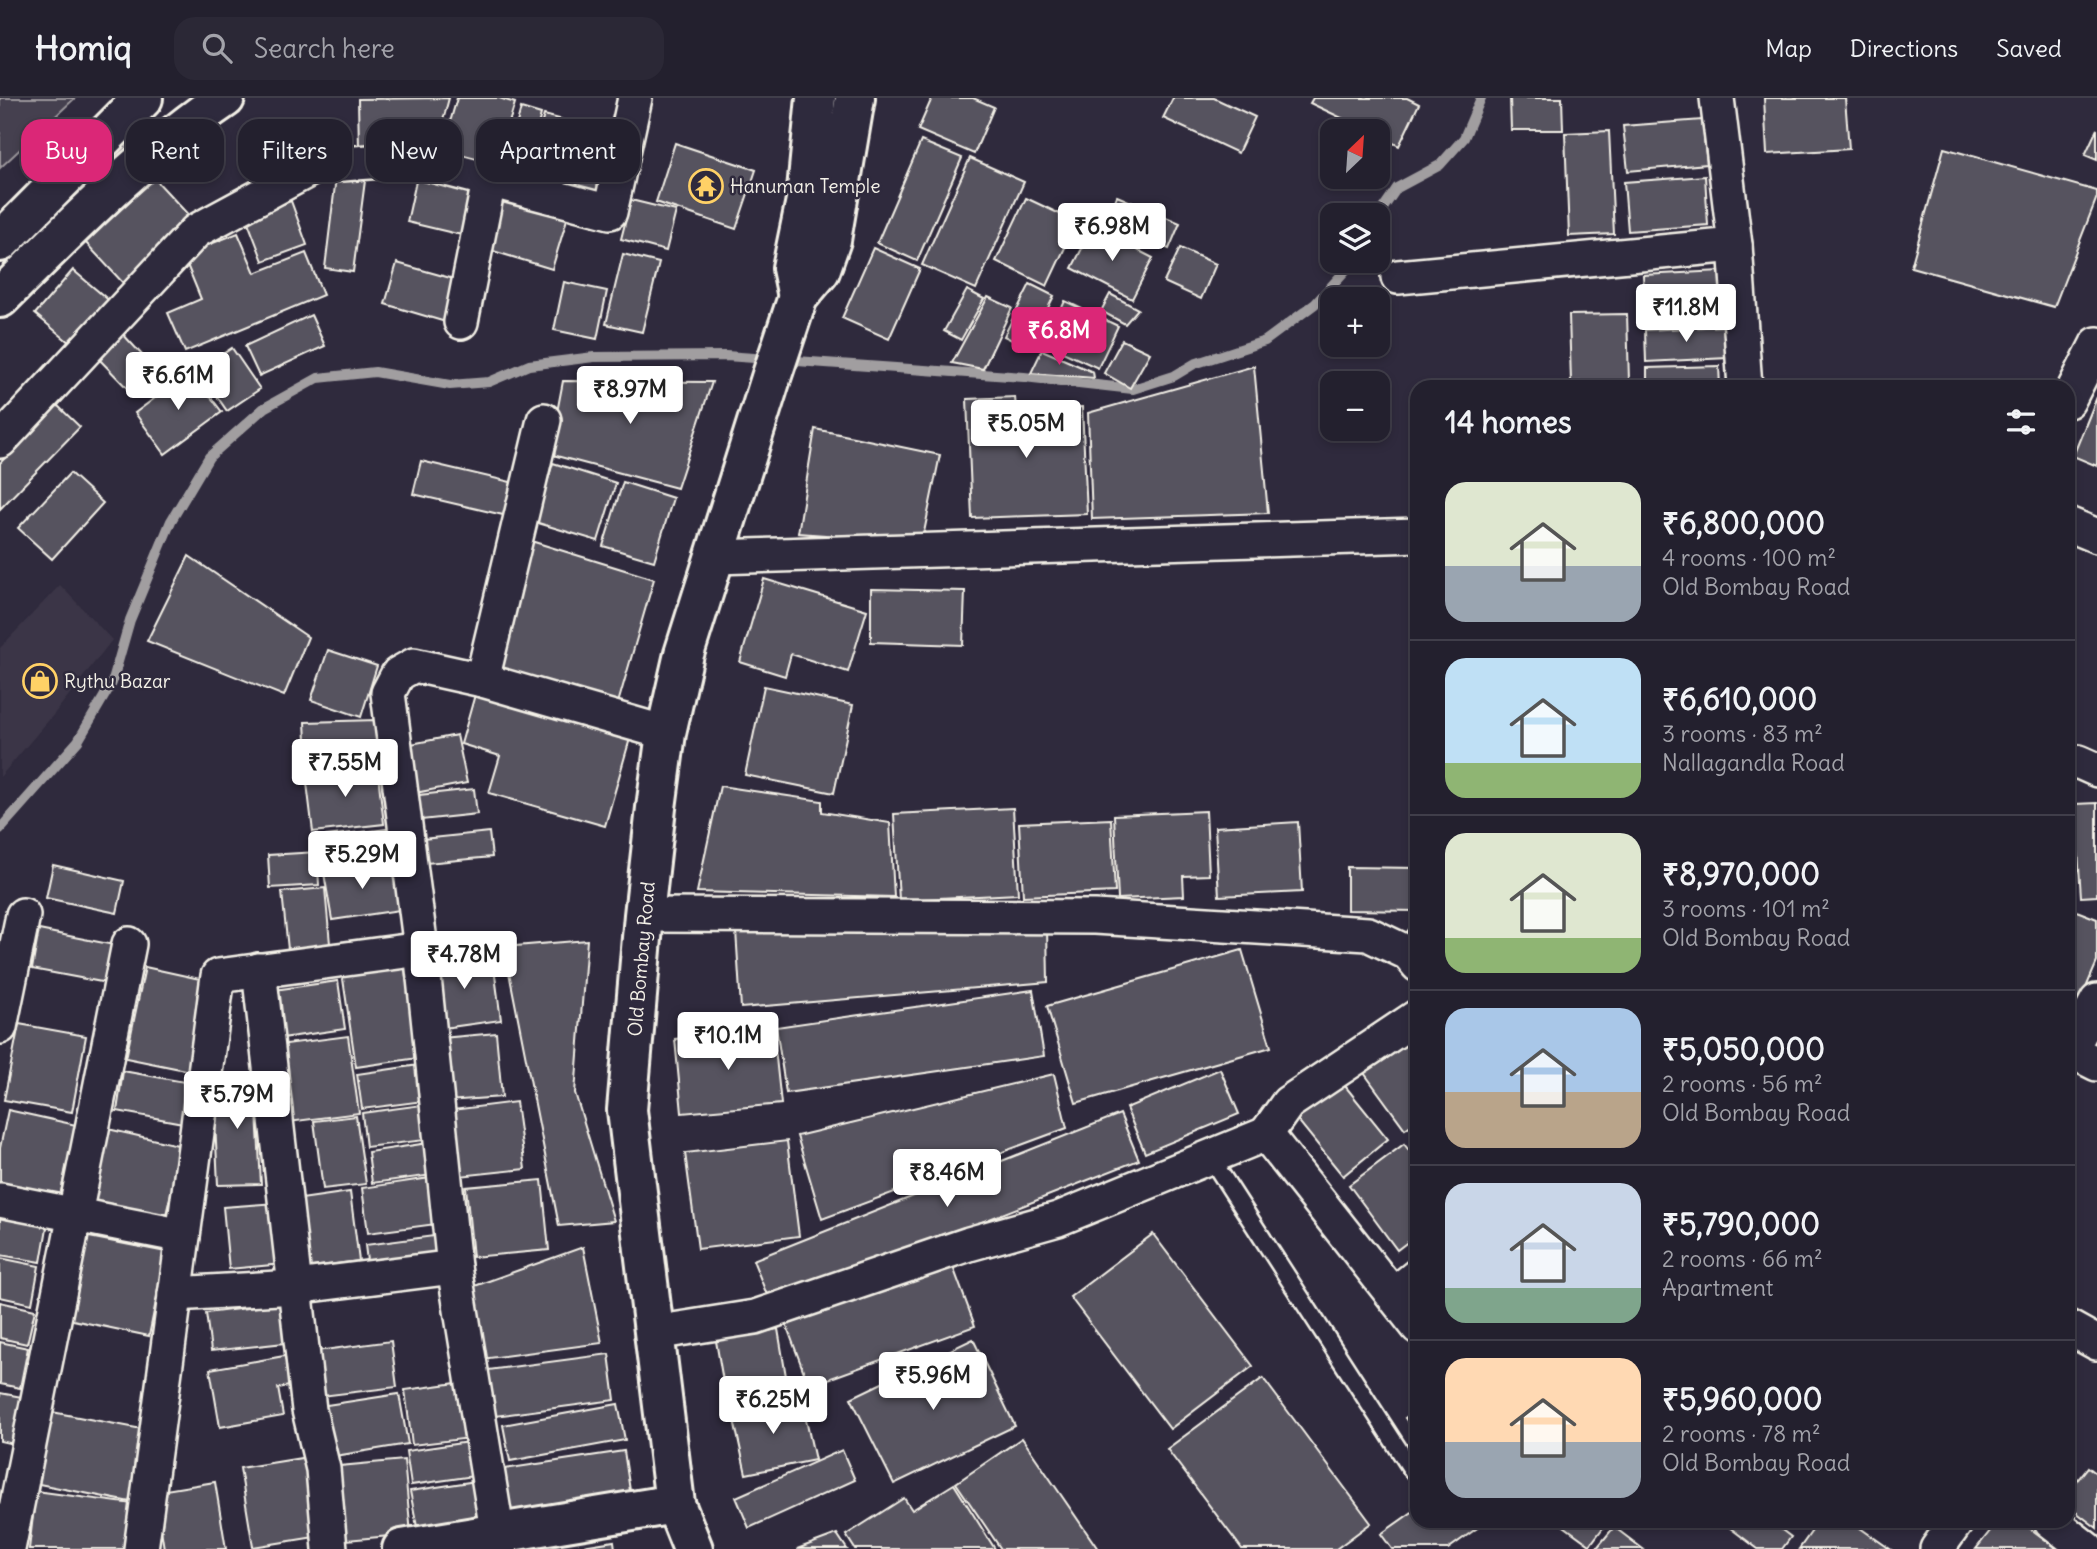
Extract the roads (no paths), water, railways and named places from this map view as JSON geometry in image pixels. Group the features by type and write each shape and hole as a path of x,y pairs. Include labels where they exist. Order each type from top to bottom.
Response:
{"main road":[{"path":"0,242 143,98"},
{"path":"0,298 111,191 173,112 225,98"},
{"path":"792,315 792,268 806,200 816,98"},
{"path":"792,315 820,271 831,240 855,98"},
{"name":"Old Bombay Road","path":"693,1549 675,1504 627,1110 644,915 666,733 684,654 792,315"},
{"path":"402,1549 499,1542 675,1504"}],"street":[{"path":"630,119 635,98"},
{"path":"1717,98 1735,245 1745,380"},
{"path":"0,441 196,231 316,166 409,159 476,177"},
{"path":"461,322 489,182"},
{"path":"493,182 610,212 617,182"},
{"path":"1398,276 1735,245"},
{"path":"2075,387 2097,344"},
{"path":"482,680 544,420"},
{"path":"2075,526 2097,536"},
{"path":"715,557 1410,535"},
{"path":"499,1542 454,1267 421,948 388,693 398,674 414,665 482,680 666,733"},
{"path":"2075,762 2097,770"},
{"path":"0,1027 23,915"},
{"path":"644,915 1095,917 1368,934 1410,956"},
{"path":"8,1549 129,944"},
{"path":"141,1549 218,976 421,948"},
{"path":"259,970 309,1410 323,1469 330,1549"},
{"path":"2079,1057 2097,1002"},
{"path":"654,1334 755,1317 969,1244 1058,1219 1266,1134 1288,1103 1410,1021"},
{"path":"1266,1134 1405,1285"},
{"path":"0,1200 183,1236"},
{"path":"175,1294 295,1287 454,1267"},
{"path":"2075,1331 2097,1343"},
{"path":"1937,1549 1952,1528"},
{"path":"2060,1528 2087,1549"}],"lane":[{"path":"1210,1157 1410,1467"}],"waterway":[{"path":"1387,203 1397,188 1440,165 1464,138 1481,98"},
{"path":"0,829 78,741 112,683 130,620 171,521 209,457 264,408 318,378 375,372 450,385 489,382 529,365 594,357 726,356 1024,377 1133,389 1174,376 1194,364 1265,341 1315,304 1343,273"}],"place":[{"name":"Hanuman Temple","path":"706,186"},
{"name":"Rythu Bazar","path":"40,681"}]}
